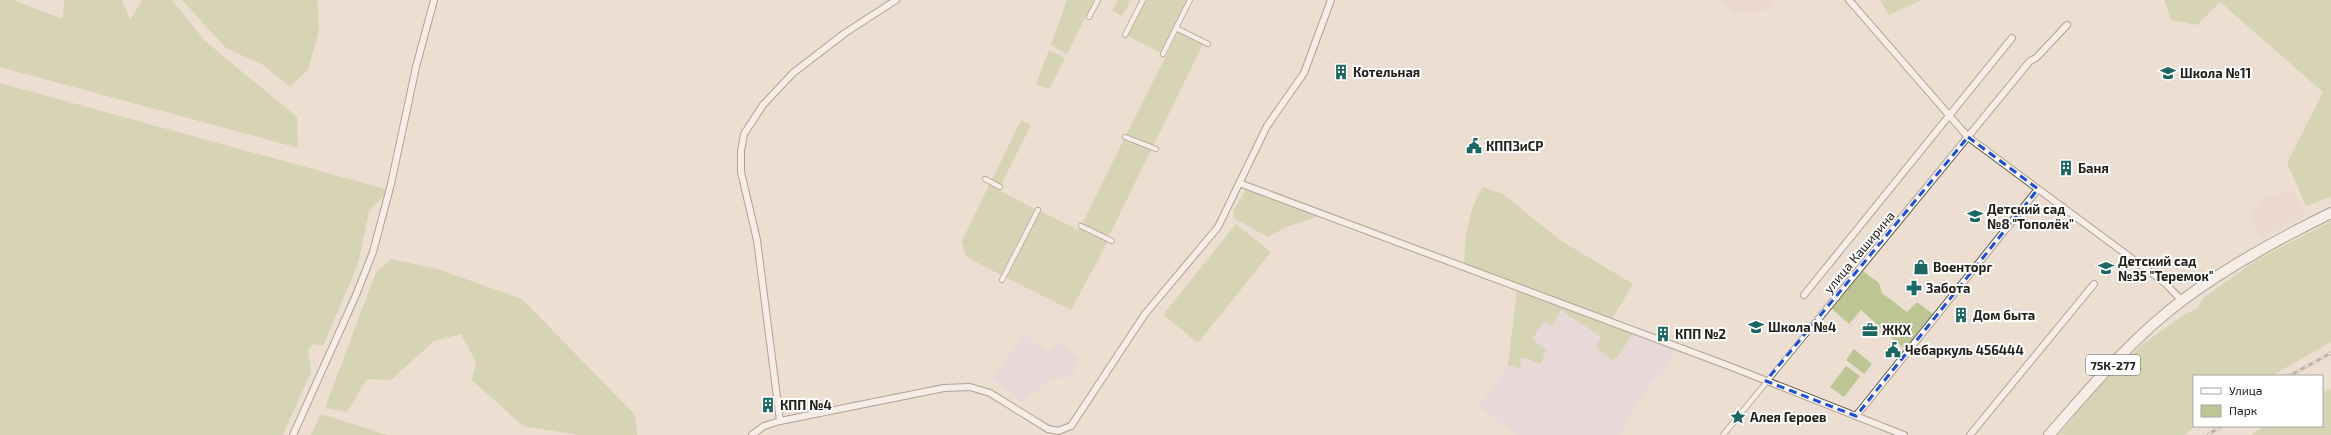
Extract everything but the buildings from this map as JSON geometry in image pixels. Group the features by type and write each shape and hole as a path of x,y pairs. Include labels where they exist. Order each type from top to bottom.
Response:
{"main road":[{"name":"75К-277","path":"2049,435 2096,382 2142,336 2182,301 2230,268 2279,239 2331,213"}],"street":[{"path":"293,435 356,295 373,252 391,184 416,67 434,0"},
{"path":"780,421 757,240 741,172 741,151 744,134 763,105 794,74 845,33 896,0"},
{"path":"1089,17 1098,0"},
{"path":"1125,35 1143,0"},
{"path":"1164,54 1190,0"},
{"path":"752,435 764,426 780,421 944,388 970,387 990,392 1048,429 1058,431 1071,426 1145,314 1218,227 1267,126 1304,74 1331,0"},
{"path":"1849,0 1968,137 2165,283 2182,301"},
{"name":"улица Каширина","path":"1723,435 2030,61 2036,58 2067,25"},
{"path":"1176,28 1208,44"},
{"name":"улица Каширина","path":"1804,295 1950,117 2012,38"},
{"path":"1125,137 1156,149"},
{"path":"984,179 1000,187"},
{"path":"1239,183 1662,341 1904,435"},
{"path":"1856,416 2038,189"},
{"path":"1002,280 1038,210"},
{"path":"1081,226 1112,241"},
{"path":"1970,435 2094,284"}],"highlighted area":[{"path":"1968,137 2038,189 1856,416 1766,381"}],"shaded area":[{"path":"1721,0 1775,0 1770,7 1758,13 1735,13"},
{"path":"2282,191 2293,191 2307,215 2261,238 2247,215 2261,200"},
{"path":"1517,291 1676,350 1658,380 1654,378 1619,435 1516,435 1479,406 1508,365"},
{"path":"1025,335 1048,353 1058,341 1078,358 1076,361 1080,364 1069,378 1054,378 1022,402 991,378"}],"green space":[{"path":"0,0 13,0 63,19 64,0 122,0 130,20 142,0 172,0 205,41 297,117 298,148 0,67"},
{"path":"182,0 317,0 319,30 308,70 290,87 263,65 226,48"},
{"path":"1067,0 1094,0 1067,54 1051,45"},
{"path":"1118,0 1131,0 1122,16 1112,11"},
{"path":"1146,0 1187,0 1161,53 1128,36"},
{"path":"1880,0 1922,0 1889,15"},
{"path":"2164,0 2331,0 2331,197 2306,206 2287,163 2323,92 2220,2 2197,25 2171,20"},
{"path":"1178,32 1203,44 1153,146 1126,135"},
{"path":"1049,50 1065,58 1049,89 1036,84"},
{"path":"0,83 389,190 369,211 358,264 323,346 313,344 308,350 311,372 283,435 0,435"},
{"path":"1021,120 1031,125 1001,185 992,180"},
{"path":"1124,139 1151,150 1109,236 1082,224"},
{"path":"989,185 1035,209 1001,275 970,259 965,254 962,241"},
{"path":"1483,187 1503,194 1560,240 1633,284 1612,319 1464,264 1468,224 1474,205"},
{"path":"1246,189 1319,216 1284,228 1268,237 1235,219 1233,212"},
{"path":"1040,211 1078,230 1080,228 1108,241 1071,310 1007,278"},
{"path":"2331,221 2331,342 2273,375 2193,375 2194,427 2184,435 2058,435 2105,381 2143,344 2182,316 2198,308 2203,298 2255,261"},
{"path":"1236,224 1271,252 1198,343 1163,315"},
{"path":"391,259 437,269 522,299 635,415 637,435 577,435 523,426 472,380 476,362 461,334 434,341 391,380 367,379 347,412 325,408 376,272"},
{"path":"1863,271 1879,283 1882,293 1907,312 1917,302 1933,314 1932,318 1908,349 1904,349 1861,310 1849,324 1832,309"},
{"path":"1517,291 1632,335 1617,358 1612,360 1596,347 1601,337 1561,310 1552,326 1544,321 1532,339 1546,350 1541,364 1525,358 1520,358 1521,369 1508,365"},
{"path":"1854,349 1872,364 1864,374 1846,360"},
{"path":"1846,366 1860,376 1844,397 1830,387"},
{"path":"2331,389 2331,435 2251,435 2263,427 2323,427 2323,393"},
{"path":"321,414 388,435 311,435"}],"railway":[{"path":"2291,375 2331,353"},
{"path":"2208,435 2220,427"}],"place":[{"name":"Котельная","path":"1341,72"},
{"name":"Школа №11","path":"2168,73"},
{"name":"КППЗиСР","path":"1474,146"},
{"name":"Баня","path":"2066,168"},
{"name":"Детский сад №8 \"Тополёк\"","path":"1975,216"},
{"name":"Военторг","path":"1921,267"},
{"name":"Детский сад №35 \"Теремок\"","path":"2106,268"},
{"name":"Забота","path":"1914,288"},
{"name":"Дом быта","path":"1961,315"},
{"name":"Школа №4","path":"1756,327"},
{"name":"ЖКХ","path":"1870,330"},
{"name":"КПП №2","path":"1663,334"},
{"name":"Чебаpкуль 456444","path":"1893,350"},
{"name":"КПП №4","path":"768,405"},
{"name":"Алея Героев","path":"1738,417"}]}
